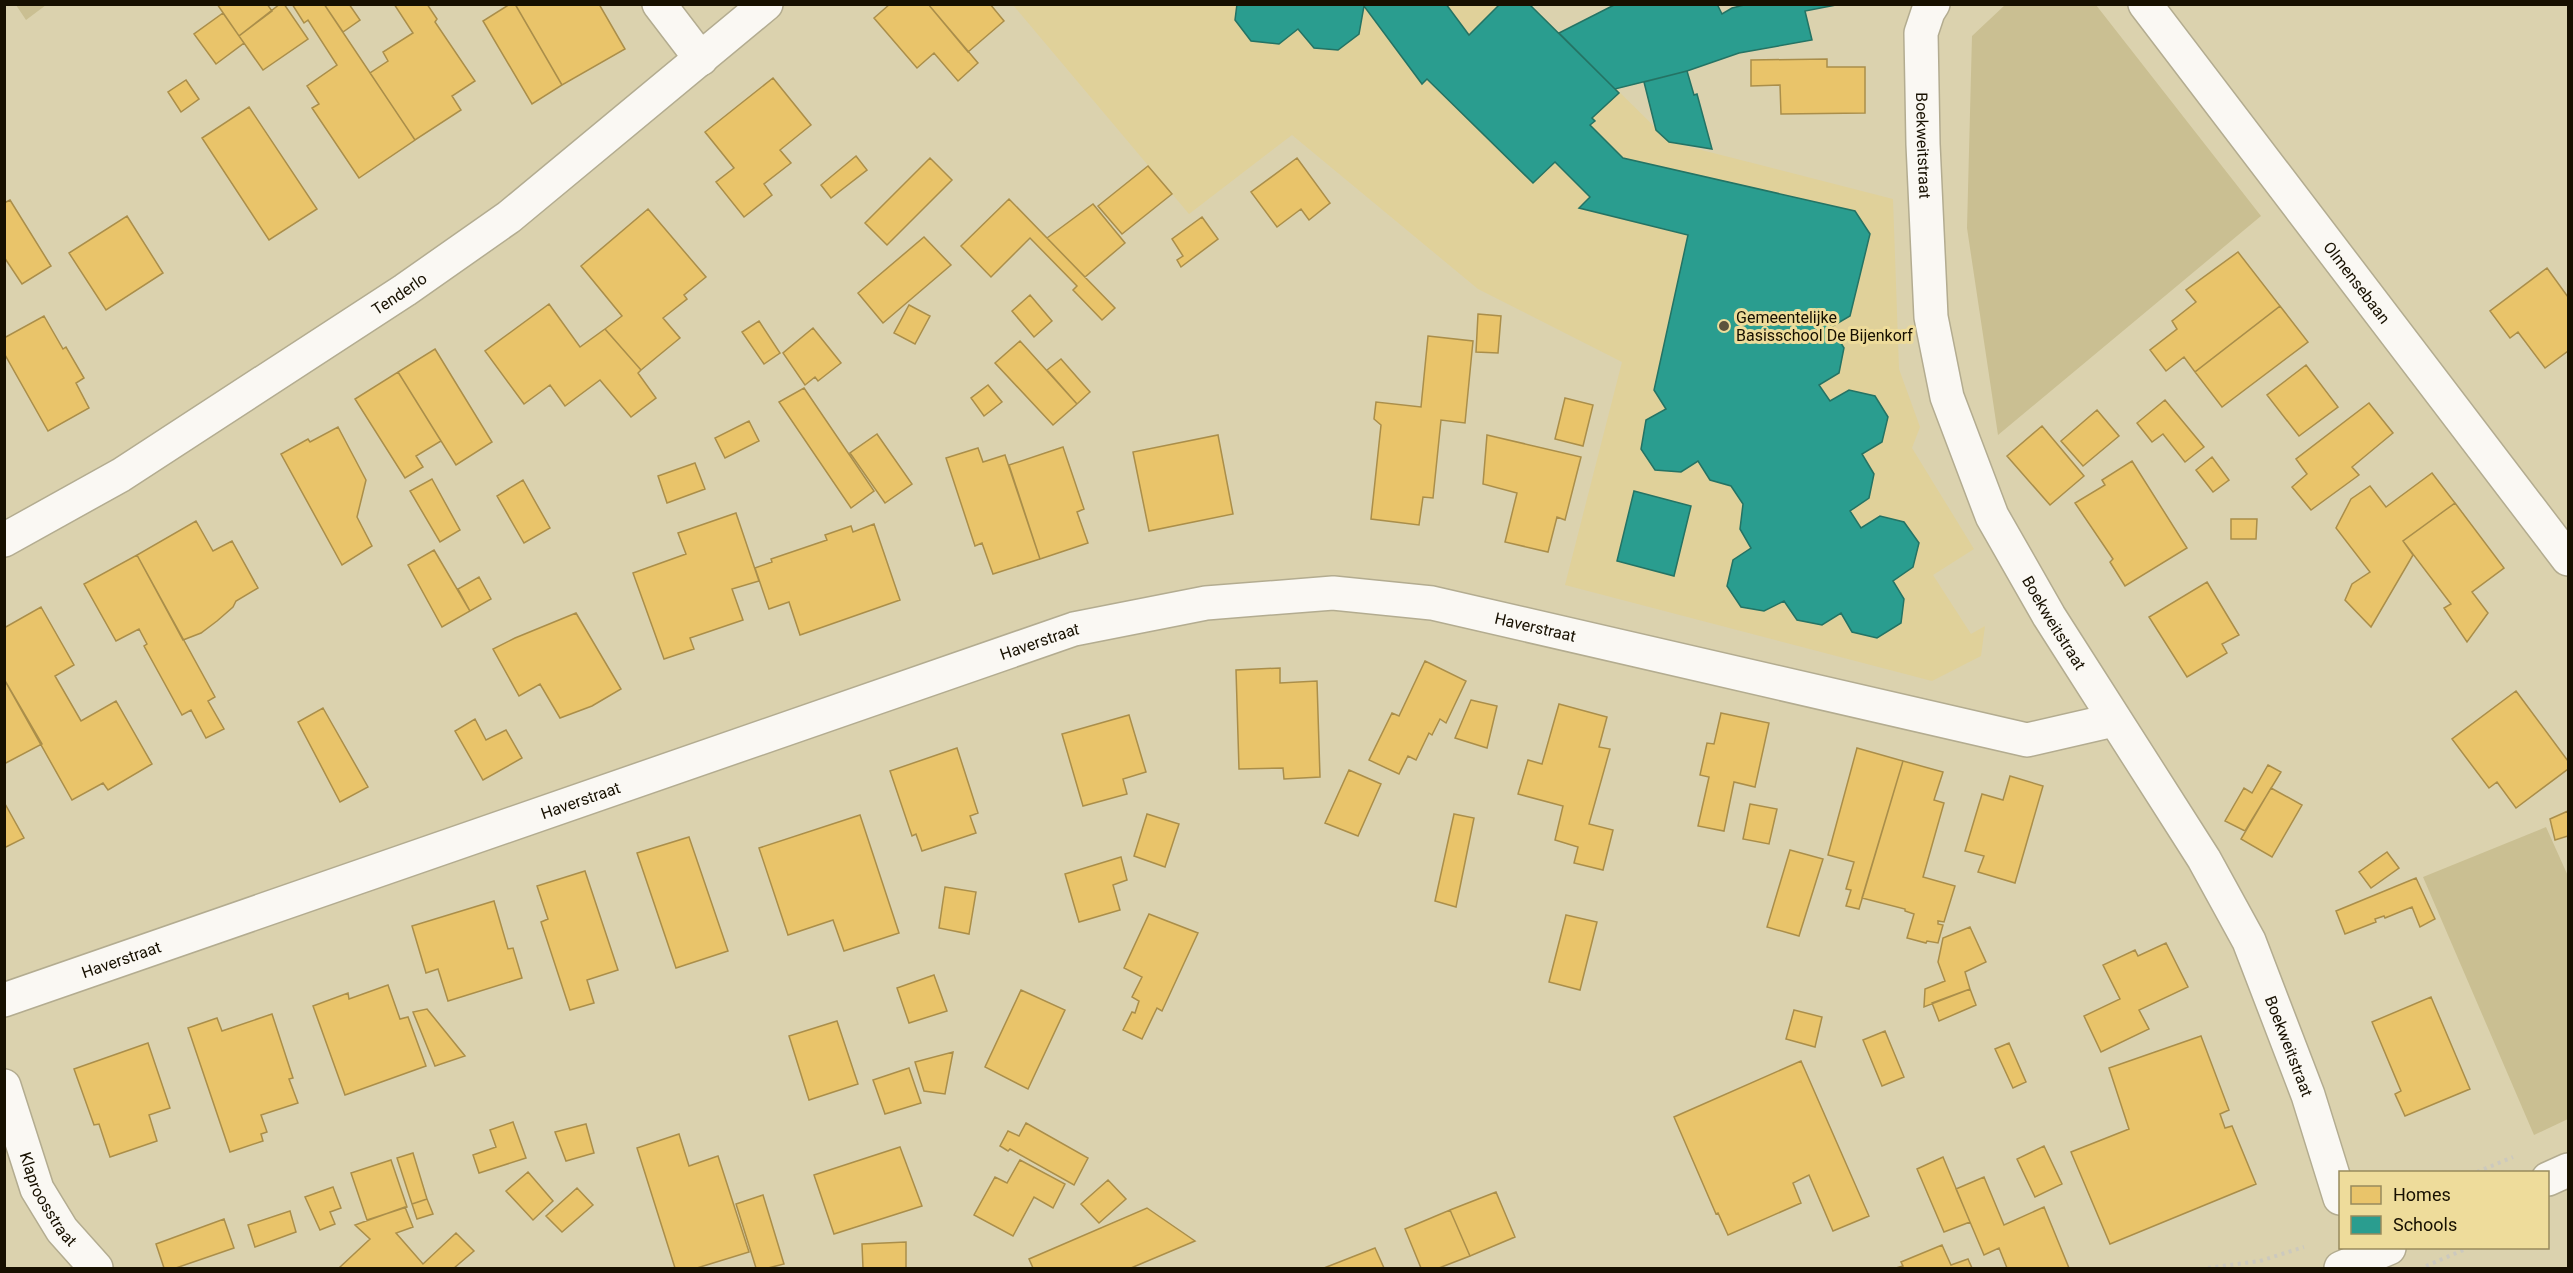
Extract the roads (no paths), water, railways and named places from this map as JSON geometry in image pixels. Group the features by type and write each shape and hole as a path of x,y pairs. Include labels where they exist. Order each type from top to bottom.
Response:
{"street":[{"path":"659,4 701,59"},
{"name":"Tenderlo","path":"4,540 121,475 405,290 509,217 766,4"},
{"name":"Boekweitstraat","path":"1933,4 1921,33 1923,144 1931,316 1947,397 1992,516 2049,616 2204,859 2249,941 2308,1095 2339,1195"},
{"name":"Olmensebaan","path":"2145,4 2568,559"},
{"name":"Haverstraat","path":"4,1000 1074,629 1206,603 1333,593 1432,603 2027,740 2114,720"},
{"name":"Klaproosstraat","path":"4,1086 37,1189 62,1230 96,1269"},
{"path":"2549,1178 2568,1170"},
{"path":"2354,1261 2386,1249"}],"place":[{"name":"Gemeentelijke Basisschool De Bijenkorf","path":"1724,326"}]}
